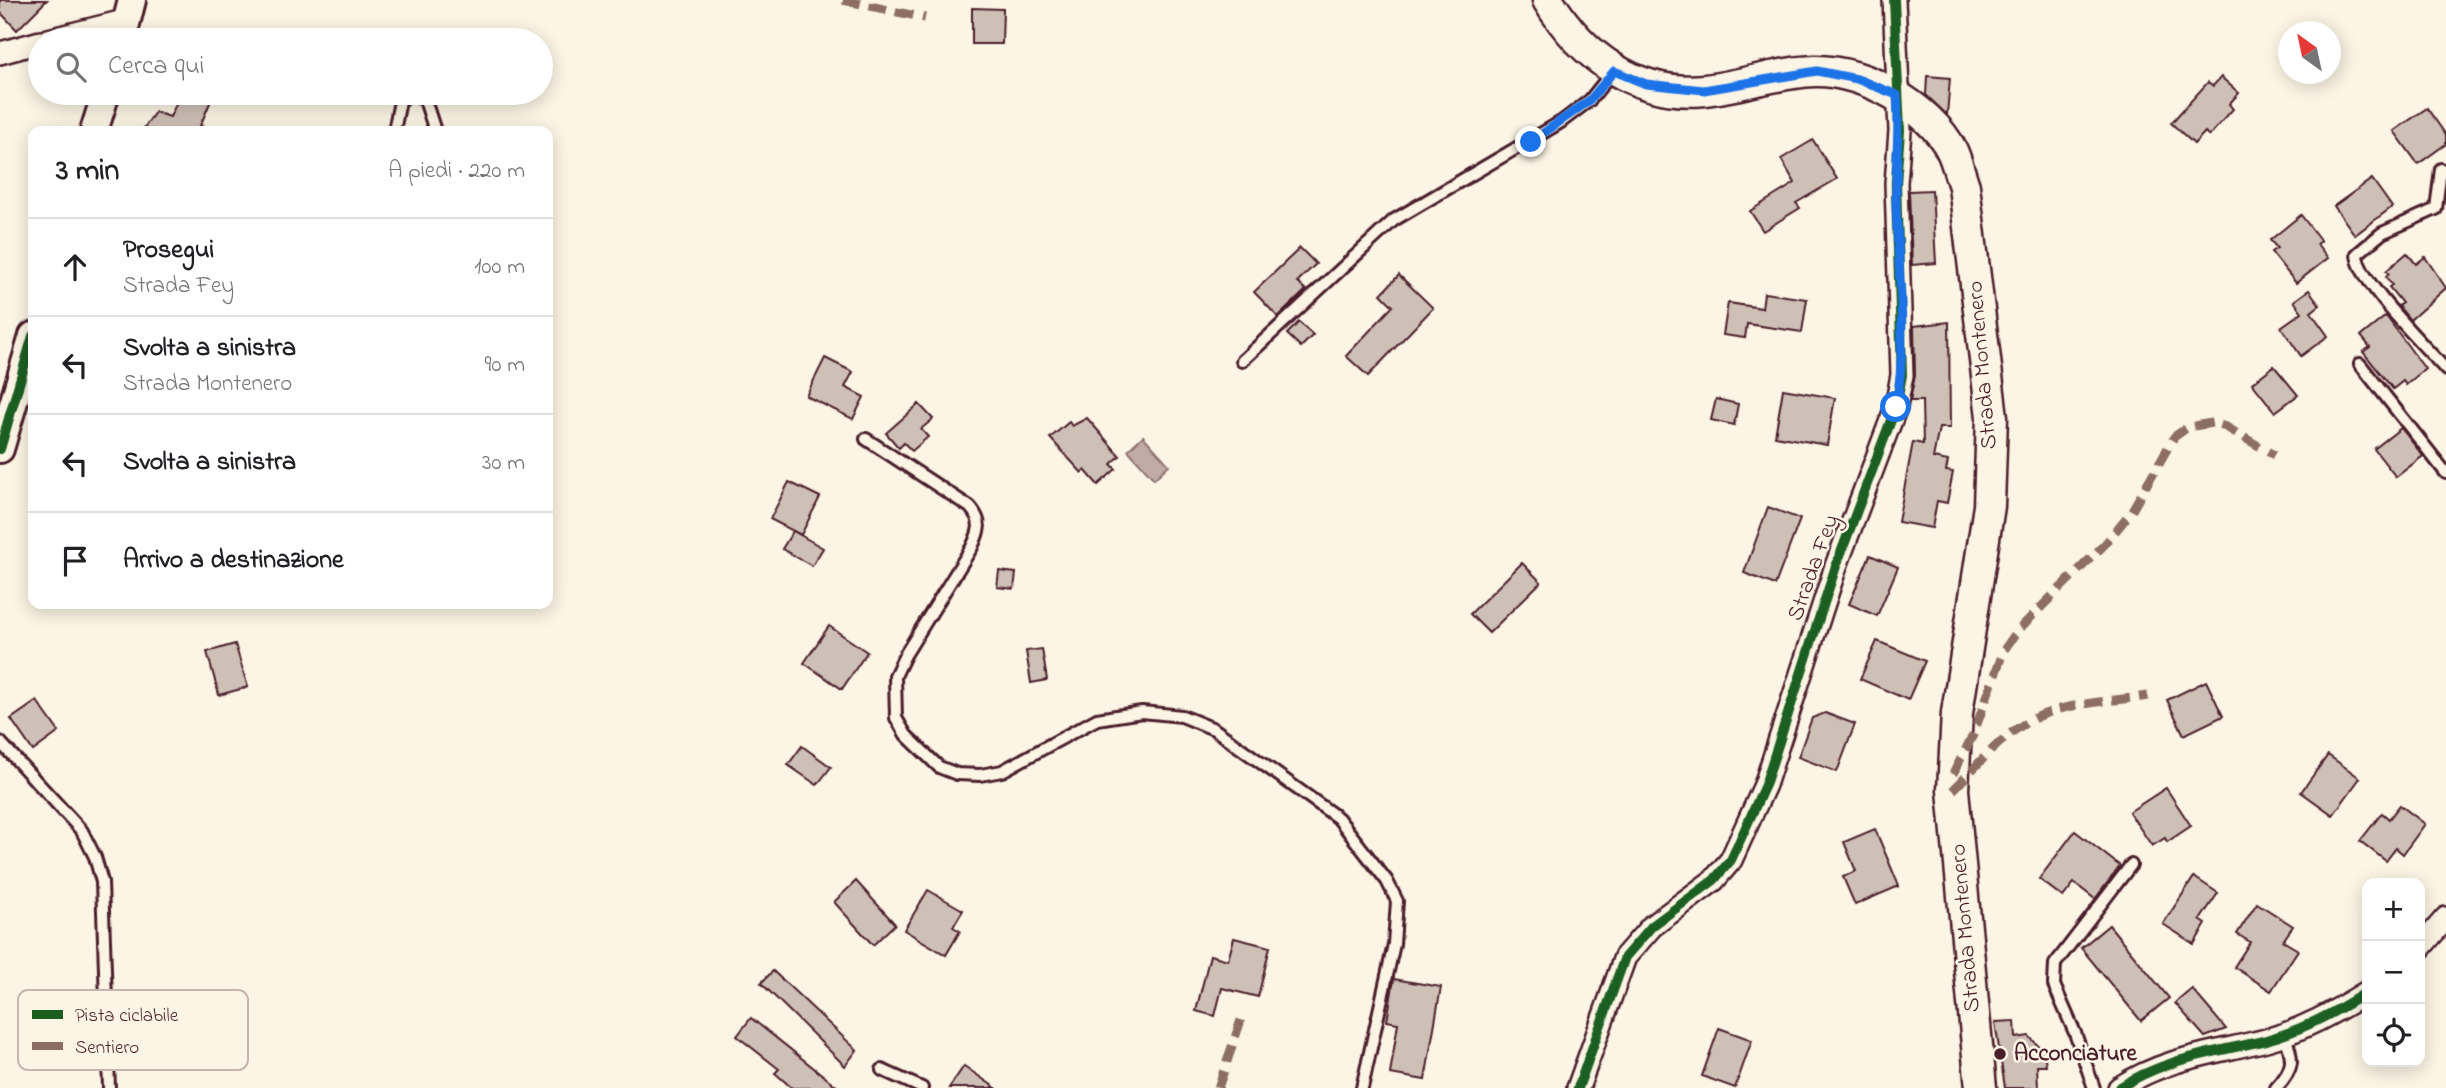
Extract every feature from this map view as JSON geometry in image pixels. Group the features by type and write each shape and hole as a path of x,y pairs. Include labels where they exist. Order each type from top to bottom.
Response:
{"main road":[{"name":"Strada Montenero","path":"1548,0 1565,28 1588,52 1614,71 1646,84 1704,90 1817,71 1857,79 1897,95 1937,129 1952,152 1964,187 1992,417 1989,506 1957,713 1953,774 1964,929 1981,1088"}],"street":[{"name":"Strada Fey","path":"1578,1088 1625,957 1652,926 1714,880 1731,860 1765,785 1809,643 1896,407 1902,375 1896,183 1900,131 1894,0"},
{"path":"95,28 127,20"},
{"path":"0,53 28,45"},
{"path":"96,126 102,105"},
{"path":"0,449 28,353"},
{"path":"2425,942 2446,918"},
{"path":"2119,1088 2152,1069 2179,1059 2284,1034 2337,1011 2362,995"}],"lane":[{"path":"1242,361 1378,233 1561,122 1590,100 1614,71"},
{"path":"395,126 399,105"},
{"path":"427,105 433,126"},
{"path":"2441,169 2436,209 2382,233 2357,254 2357,264 2368,282 2446,370"},
{"path":"2360,364 2446,473"},
{"path":"866,439 970,507 979,518 980,530 972,547 905,655 895,676 896,718 906,735 939,768 957,774 980,775 1002,771 1077,729 1117,714 1142,712 1182,716 1214,729 1338,818 1387,881 1397,901 1394,944 1362,1088"},
{"path":"0,742 82,831 95,857 102,882 106,990"},
{"path":"2094,1088 2075,1033 2054,985 2055,964 2132,865"},
{"path":"2276,1088 2287,1077 2294,1058 2284,1034"},
{"path":"108,1070 109,1088"},
{"path":"881,1070 922,1088"}],"shaded area":[{"path":"1143,436 1169,465 1154,479 1128,450"}],"building":[{"path":"0,0 47,0 17,30 0,12"},
{"path":"972,8 1003,9 1002,44 972,44"},
{"path":"1927,76 1950,78 1947,115 1926,95"},
{"path":"2221,77 2239,93 2229,104 2233,109 2209,136 2205,132 2194,144 2171,123 2208,82 2213,86"},
{"path":"176,105 209,105 200,126 145,126 155,112 170,117"},
{"path":"2427,108 2446,135 2446,144 2418,164 2394,131"},
{"path":"1813,140 1837,179 1796,203 1800,208 1763,231 1750,211 1795,183 1781,159"},
{"path":"2372,179 2392,207 2355,235 2334,206"},
{"path":"1932,190 1936,263 1912,265 1909,191"},
{"path":"2301,215 2321,241 2317,244 2328,258 2296,283 2271,252 2277,248 2270,240"},
{"path":"1300,248 1316,264 1297,282 1306,290 1278,317 1254,292"},
{"path":"2407,253 2416,264 2425,257 2446,288 2410,320 2398,306 2402,303 2389,287 2392,285 2386,277 2389,274 2386,271"},
{"path":"1399,275 1433,308 1368,376 1346,356 1393,306 1381,294"},
{"path":"2309,290 2320,305 2311,312 2328,336 2301,356 2281,327 2302,312 2294,301"},
{"path":"1764,293 1807,299 1802,332 1747,324 1745,338 1723,335 1728,303 1762,308"},
{"path":"2386,316 2425,369 2406,385 2403,381 2393,389 2363,352 2370,347 2361,336"},
{"path":"1299,322 1313,335 1301,347 1287,334"},
{"path":"1949,322 1950,428 1939,428 1933,458 1948,461 1946,471 1953,472 1947,503 1937,501 1932,528 1898,522 1913,442 1923,444 1922,401 1910,401 1915,375 1914,326"},
{"path":"825,358 853,372 845,387 864,397 853,419 806,396"},
{"path":"2274,366 2298,395 2275,412 2252,383"},
{"path":"1783,389 1835,398 1827,445 1775,436"},
{"path":"1716,399 1738,404 1734,425 1711,420"},
{"path":"919,404 933,419 921,429 928,437 912,451 904,443 899,448 886,433"},
{"path":"1087,418 1120,456 1111,464 1116,469 1098,485 1085,470 1082,473 1050,438 1069,422 1072,426"},
{"path":"2401,428 2423,456 2396,477 2374,449"},
{"path":"789,482 820,497 801,535 770,519"},
{"path":"1768,507 1800,519 1775,585 1744,573"},
{"path":"793,531 823,548 812,566 782,549"},
{"path":"1870,555 1898,567 1877,616 1849,604"},
{"path":"1522,563 1541,582 1489,633 1470,614"},
{"path":"999,571 1016,573 1014,589 997,587"},
{"path":"829,626 867,652 842,689 804,663"},
{"path":"1877,641 1925,661 1908,700 1860,679"},
{"path":"235,644 248,687 219,695 207,652"},
{"path":"1042,649 1047,680 1031,683 1026,651"},
{"path":"2206,681 2223,716 2184,735 2167,700"},
{"path":"37,701 59,732 33,751 11,719"},
{"path":"1825,713 1855,724 1837,772 1798,757 1812,718"},
{"path":"802,746 831,767 817,785 788,765"},
{"path":"2328,755 2360,778 2333,815 2301,792"},
{"path":"2166,788 2191,826 2167,842 2165,838 2152,846 2129,812"},
{"path":"2400,805 2425,824 2403,854 2396,848 2386,861 2360,841 2382,813 2389,819"},
{"path":"1875,829 1899,886 1855,905 1843,877 1856,871 1844,842"},
{"path":"2075,831 2120,866 2095,899 2074,883 2063,897 2039,879"},
{"path":"2194,877 2218,893 2200,920 2206,924 2194,944 2163,924"},
{"path":"856,881 895,924 873,945 834,902"},
{"path":"928,890 963,910 953,927 960,931 946,955 904,930"},
{"path":"2257,903 2293,926 2283,941 2298,950 2271,991 2234,967 2250,942 2237,934"},
{"path":"2109,925 2169,998 2141,1021 2081,948"},
{"path":"1234,938 1270,947 1258,997 1222,988 1215,1016 1196,1011 1210,955 1228,960"},
{"path":"773,971 857,1050 845,1066 761,983"},
{"path":"1394,979 1441,987 1425,1080 1390,1074 1398,1023 1387,1021"},
{"path":"2192,989 2226,1029 2205,1037 2175,1003"},
{"path":"751,1018 839,1088 792,1088 775,1073 779,1069 737,1036"},
{"path":"2015,1021 2016,1038 2029,1036 2044,1052 2046,1065 2037,1065 2038,1088 2005,1088 1995,1022"},
{"path":"1719,1028 1752,1040 1735,1088 1702,1076"},
{"path":"964,1066 996,1088 949,1088"}],"marked path":[{"path":"843,0 925,18"},
{"path":"1953,774 1973,735 2004,650 2018,630 2105,544 2131,512 2174,437 2188,427 2212,423 2226,427 2274,455"},
{"path":"1953,790 2002,740 2035,718 2083,704 2148,696"},
{"path":"1218,1088 1241,1020"}],"cycle path":[{"path":"1578,1088 1625,957 1652,926 1714,880 1731,860 1765,785 1836,566 1896,407 1902,375 1896,183 1900,131 1894,0"},
{"path":"0,449 28,353"},
{"path":"2119,1088 2172,1063 2293,1031 2362,995"}],"place":[{"name":"Acconciature","path":"2000,1054"}],"route":[{"path":"1531,142 1590,100 1614,71 1646,84 1670,89 1704,90 1817,71 1857,79 1897,95 1900,131 1896,183 1902,375 1896,407"}]}
